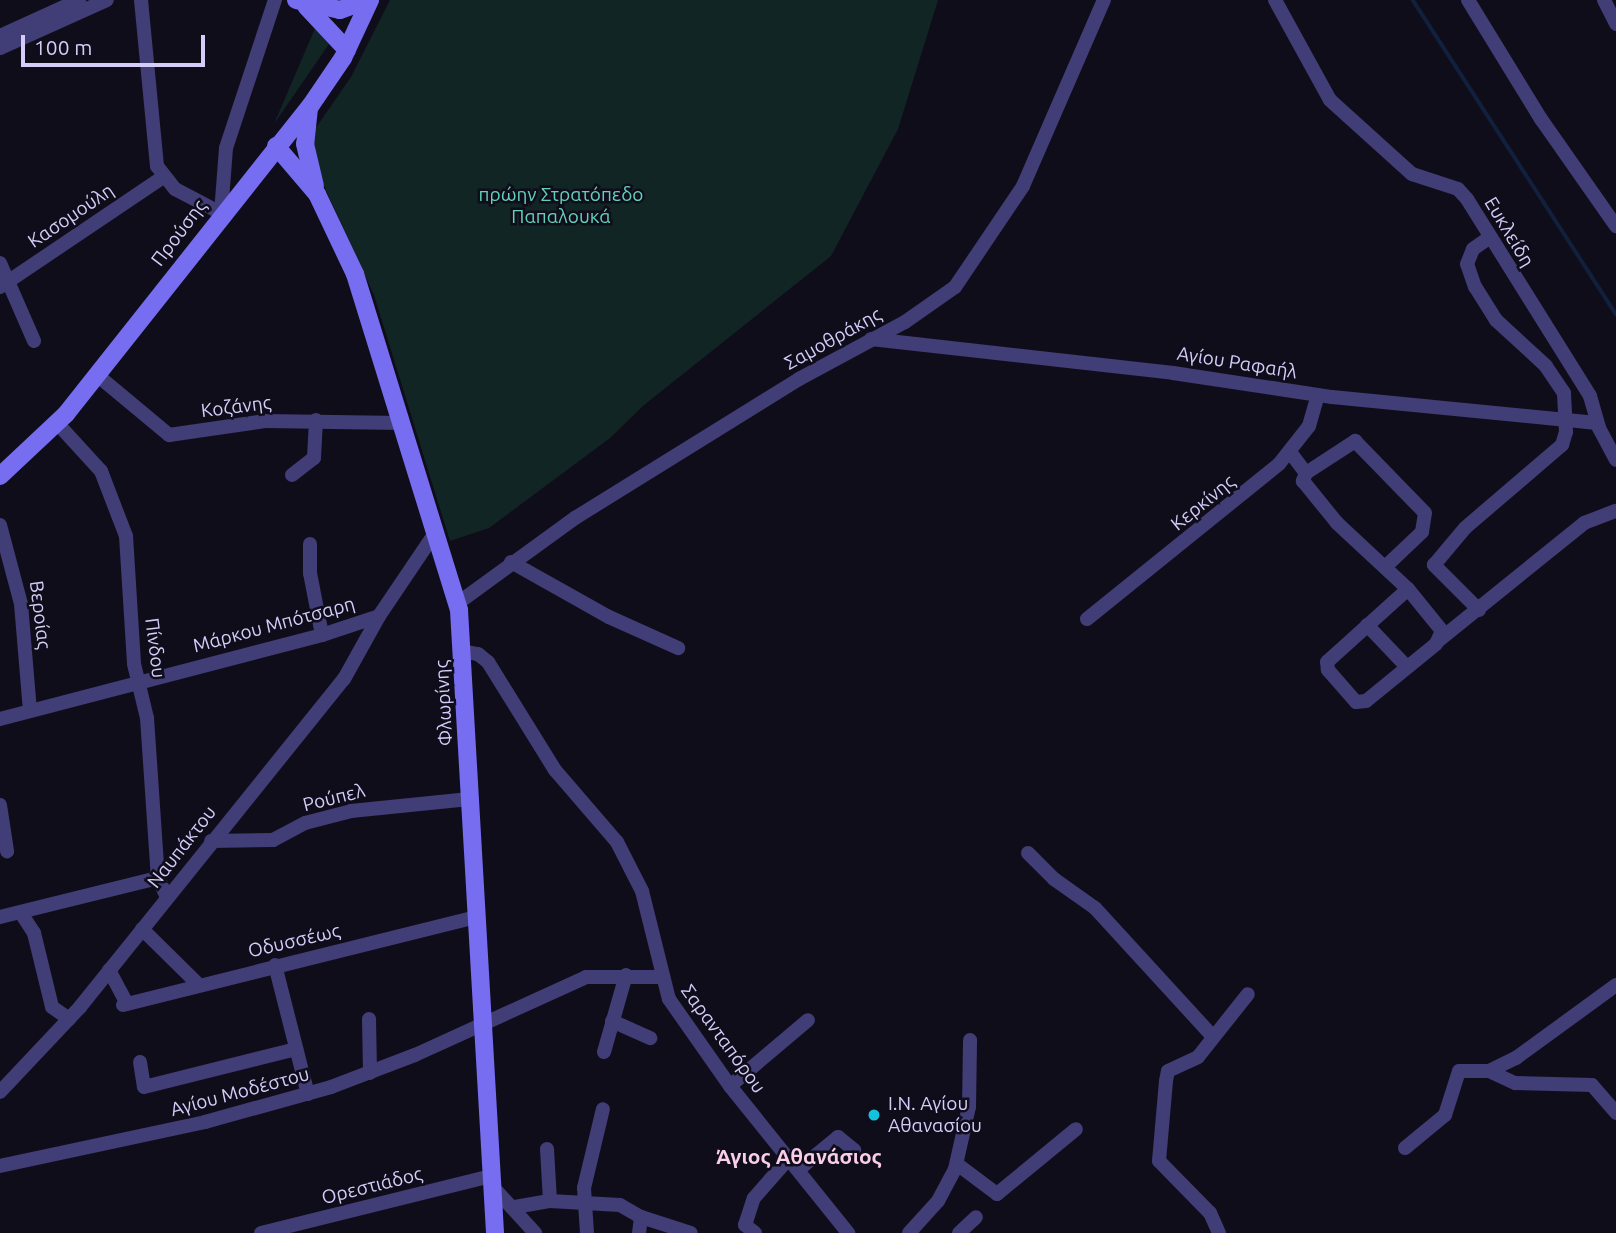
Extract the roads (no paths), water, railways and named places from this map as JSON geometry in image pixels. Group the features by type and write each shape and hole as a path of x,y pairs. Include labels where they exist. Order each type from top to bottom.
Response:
{"main road":[{"path":"297,0 340,10 369,0"},
{"path":"297,0 323,20 347,50"},
{"name":"Προύσης","path":"0,476 57,423 221,213 311,105 347,50 369,0"},
{"name":"Φλωρίνης","path":"311,105 305,144 317,194 360,286 457,603 462,651 481,1025 495,1233"},
{"name":"Φλωρίνης","path":"276,146 317,194"}],"street":[{"path":"0,36 79,0"},
{"path":"0,48 107,0"},
{"path":"141,0 153,146 163,177 184,195 221,213 226,148 275,0"},
{"name":"Σαμοθράκης","path":"457,603 511,562 763,401 905,322 956,287 1017,197 1104,0"},
{"name":"Ευκλείδη","path":"1275,0 1330,100 1412,174 1460,191 1591,396 1597,423 1616,460"},
{"path":"1468,0 1541,119 1616,224"},
{"path":"1604,0 1616,24"},
{"name":"Κασομούλη","path":"4,284 163,177"},
{"path":"1479,610 1434,565 1465,528 1562,445 1565,418 1564,393 1546,366 1496,320 1475,288 1467,264 1473,249 1490,237"},
{"path":"0,263 4,284 34,341"},
{"path":"905,322 910,343"},
{"name":"Αγίου Ραφαήλ","path":"871,340 1173,373 1318,395 1597,423"},
{"name":"Κοζάνης","path":"97,375 166,435 238,423 316,420 402,423"},
{"name":"Κερκίνης","path":"1087,619 1231,505 1290,452 1310,426 1318,395"},
{"path":"292,475 314,458 316,420"},
{"name":"Πίνδου","path":"57,423 101,471 127,536 138,681 148,729 158,878 167,897"},
{"path":"1385,567 1422,532 1425,513 1355,441 1306,473 1303,481 1337,523 1408,589 1441,628 1438,641"},
{"path":"1290,452 1306,473"},
{"path":"1408,589 1327,663 1353,699 1365,702 1584,523 1616,511"},
{"name":"Βεροίας","path":"0,525 21,604 30,711"},
{"name":"Μάρκου Μπότσαρη","path":"0,719 322,635 379,616 435,533"},
{"path":"310,544 310,573 322,635"},
{"path":"511,562 609,617 678,648"},
{"name":"Ναυπάκτου","path":"0,1092 69,1019 344,679 379,616"},
{"path":"1367,625 1407,667"},
{"name":"Σαρανταπόρου","path":"462,651 473,652 488,662 555,771 623,852 648,910 660,977 669,999 730,1086 848,1233"},
{"name":"Ρούπελ","path":"211,841 273,840 297,826 343,813 469,799"},
{"path":"0,805 7,851"},
{"path":"1028,853 1054,879 1095,908 1213,1037"},
{"path":"0,917 158,878"},
{"path":"21,913 34,933 52,1007 69,1019"},
{"name":"Οδυσσέως","path":"109,970 125,1005 198,984 475,917"},
{"path":"142,929 198,984"},
{"path":"275,965 308,1094"},
{"path":"604,1052 626,975"},
{"name":"Αγίου Μοδέστου","path":"0,1166 205,1122 308,1094 370,1073 580,978 626,975 660,977"},
{"path":"1489,1071 1516,1058 1616,985"},
{"path":"1219,1233 1210,1213 1169,1174 1158,1157 1168,1072 1194,1061 1248,994"},
{"path":"369,1019 370,1073"},
{"path":"730,1086 808,1020"},
{"path":"612,1021 650,1038"},
{"path":"909,1233 938,1201 957,1164 970,1107 970,1040"},
{"path":"140,1062 144,1087 296,1049"},
{"path":"1405,1148 1445,1115 1460,1071 1489,1071 1516,1083 1592,1085 1616,1113"},
{"path":"587,1233 585,1202 588,1161 603,1109"},
{"path":"957,1164 997,1194 1076,1129"},
{"path":"755,1233 745,1225 754,1198 793,1164 838,1137 854,1150"},
{"path":"547,1149 550,1201"},
{"path":"492,1181 535,1233"},
{"name":"Ορεστιάδος","path":"261,1233 492,1181"},
{"path":"515,1207 550,1201 624,1206 641,1217 691,1233"},
{"path":"639,1233 641,1217"},
{"path":"959,1233 976,1217"}],"waterway":[{"path":"1413,0 1616,314"}],"place":[{"name":"Ι.Ν. Αγίου Αθανασίου","path":"874,1115"}],"district":[{"name":"Άγιος Αθανάσιος","path":"799,1156"}],"park label":[{"name":"πρώην Στρατόπεδο Παπαλουκά","path":"561,206"}]}
